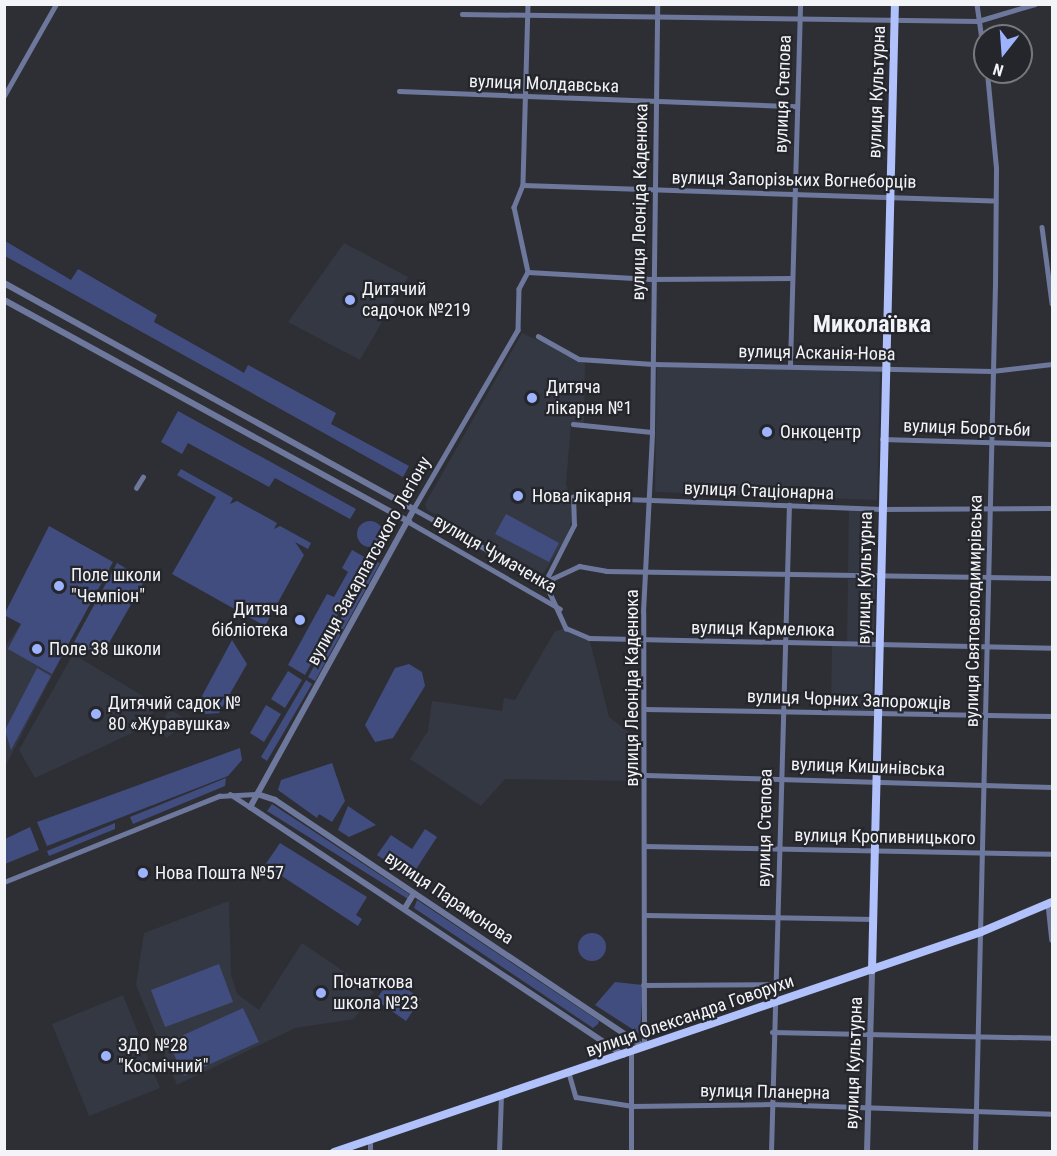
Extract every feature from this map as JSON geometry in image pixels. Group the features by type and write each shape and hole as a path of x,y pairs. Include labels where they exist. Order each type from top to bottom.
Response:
{"main road":[{"name":"вулиця Культурна","path":"872,970 882,439 894,4"},
{"name":"вулиця Олександра Говорухи","path":"334,1152 370,1136 627,1054 872,970 981,932 1050,903"}],"street":[{"path":"4,96 56,4"},
{"path":"528,4 523,185 514,207 528,272 651,279 792,278"},
{"name":"вулиця Леоніда Каденюка","path":"644,1047 646,775 643,640 651,502 653,364 651,279 657,4"},
{"name":"вулиця Степова","path":"790,365 800,4"},
{"path":"977,4 979,24"},
{"path":"462,14 978,21 1035,4"},
{"name":"вулиця Святоволодимирівська","path":"975,1152 976,1037 986,717 993,201 996,168 988,84"},
{"name":"вулиця Молдавська","path":"399,92 796,106"},
{"name":"вулиця Запорізьких Вогнеборців","path":"523,185 653,190 794,190 993,201"},
{"path":"1042,227 1053,303"},
{"name":"вулиця Закарпатського Легіону","path":"250,807 409,522 414,509 518,330 519,289 528,272"},
{"name":"вулиця Чумаченка","path":"4,283 545,582 560,609"},
{"name":"вулиця Чумаченка","path":"4,300 409,522 560,609"},
{"name":"вулиця Асканія-Нова","path":"538,336 579,359 653,364 790,365 992,371 1053,364"},
{"path":"573,424 652,432"},
{"name":"вулиця Боротьби","path":"882,439 991,440 1050,444"},
{"path":"136,488 143,477"},
{"name":"вулиця Стаціонарна","path":"545,582 574,525 573,497 651,502 882,509 1053,508"},
{"name":"вулиця Степова","path":"771,1152 779,777 789,505"},
{"path":"545,582 574,566 879,578 1053,578"},
{"name":"вулиця Кармелюка","path":"560,609 566,628 589,638 1053,648"},
{"name":"вулиця Чорних Запорожців","path":"645,709 783,710 986,717 1053,716"},
{"name":"вулиця Кишинівська","path":"646,775 779,777 875,785 984,784 1053,787"},
{"name":"вулиця Парамонова","path":"230,794 627,1054"},
{"name":"вулиця Парамонова","path":"4,882 230,794 257,794 275,800 644,1047"},
{"name":"вулиця Кропивницького","path":"644,846 1053,854"},
{"path":"405,908 414,893"},
{"path":"1050,903 1053,940"},
{"path":"646,915 873,918"},
{"name":"вулиця Культурна","path":"867,1152 872,970"},
{"path":"643,985 774,984"},
{"path":"772,1032 1053,1038"},
{"path":"627,1054 632,1106 631,1152"},
{"name":"вулиця Планерна","path":"568,1073 576,1097 632,1106 771,1104 1053,1114"},
{"path":"500,1152 501,1094"},
{"path":"370,1136 370,1152"}],"shaded area":[{"path":"5,241 71,280 78,269 157,315 154,322 244,373 248,365 336,413 331,424 409,466 403,477 5,256"},
{"name":"Дитячий садочок №219","path":"344,243 408,277 360,360 288,322"},
{"path":"522,333 585,361 584,424 571,423 566,484 574,512 567,537 543,574 427,510 425,504"},
{"name":"Онкоцентр","path":"657,367 880,371 877,500 655,492"},
{"path":"178,411 356,509 350,519 275,478 269,487 188,443 182,454 161,442"},
{"path":"181,469 233,498 230,504 237,501 277,523 274,529 280,526 311,543 308,549 295,542 304,555 265,626 172,574 216,497 177,475"},
{"path":"849,509 873,510 871,573 848,572"},
{"path":"506,514 559,543 549,562 495,534"},
{"path":"370,521 379,525 383,534 379,543 370,547 361,543 357,534 361,525"},
{"name":"Поле школи \"Чемпіон\"","path":"49,526 113,562 52,674 8,649 21,624 4,615"},
{"path":"352,550 368,559 305,675 288,665 327,594 334,597 348,572 342,568"},
{"path":"373,560 380,563 315,681 308,677"},
{"path":"117,563 145,580 101,657 74,642"},
{"path":"848,579 875,580 874,642 847,642"},
{"path":"21,624 66,649 5,767 5,647"},
{"path":"566,628 589,638 609,717 635,737 635,781 505,779 481,806 410,759 428,731 432,701 502,711 504,698 515,700 555,631"},
{"path":"232,640 247,664 219,713 205,714 195,709"},
{"path":"832,645 874,647 872,712 831,711"},
{"name":"Дитячий садок № 80 «Журавушка»","path":"73,654 158,705 143,728 35,778 19,750"},
{"path":"409,664 422,672 425,686 393,738 375,742 365,725 395,668"},
{"path":"37,668 51,676 11,750 5,730"},
{"path":"288,671 302,680 285,708 271,699"},
{"path":"306,680 312,684 267,761 261,757"},
{"path":"266,705 281,714 264,742 250,733"},
{"path":"170,709 188,721 167,738 156,730"},
{"path":"240,748 242,760 228,776 47,846 37,822"},
{"path":"332,763 345,801 332,822 319,814 317,818 278,790 281,780"},
{"path":"226,778 225,786 133,824 130,817"},
{"path":"272,804 409,894 408,899 267,811"},
{"path":"348,806 376,825 349,837 338,830"},
{"path":"115,823 115,829 49,856 47,851"},
{"path":"30,827 39,850 5,864 5,839"},
{"path":"425,829 437,837 411,877 377,855 391,835 412,849"},
{"path":"280,843 367,897 356,915 362,919 358,926 265,865"},
{"path":"417,900 599,1021 598,1024 593,1028 414,908"},
{"name":"Початкова школа №23","path":"229,901 231,975 237,994 259,1010 302,943 374,992 354,1019 295,1028 177,1085 136,985 144,933"},
{"path":"592,933 602,937 606,947 602,957 592,961 582,957 578,947 582,937"},
{"path":"219,964 233,1002 165,1027 151,990"},
{"path":"391,978 421,999 406,1021 376,1000"},
{"path":"615,982 643,985 640,1034 595,1005"},
{"name":"ЗДО №28 \"Космічний\"","path":"123,995 160,1088 89,1116 52,1024"},
{"path":"243,1008 259,1042 184,1076 168,1042"}],"place":[{"name":"Дитячий садочок №219","path":"350,300"},
{"name":"Дитяча лікарня №1","path":"532,398"},
{"name":"Онкоцентр","path":"767,432"},
{"name":"Нова лікарня","path":"518,496"},
{"name":"Поле школи \"Чемпіон\"","path":"59,586"},
{"name":"Дитяча бібліотека","path":"300,620"},
{"name":"Поле 38 школи","path":"37,649"},
{"name":"Дитячий садок № 80 «Журавушка»","path":"96,714"},
{"name":"Нова Пошта №57","path":"143,873"},
{"name":"Початкова школа №23","path":"321,993"},
{"name":"ЗДО №28 \"Космічний\"","path":"106,1056"}],"district":[{"name":"Миколаївка","path":"872,325"}]}
